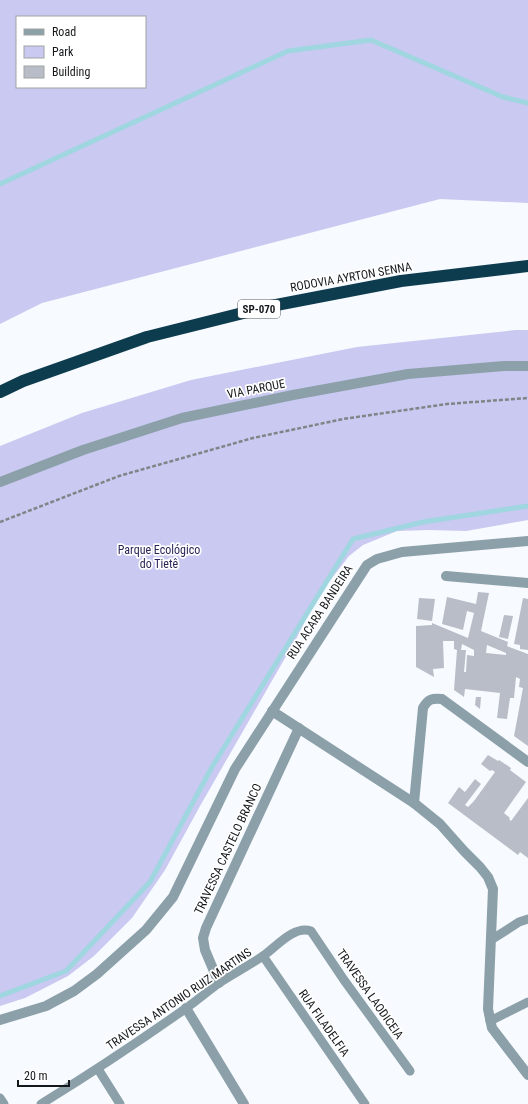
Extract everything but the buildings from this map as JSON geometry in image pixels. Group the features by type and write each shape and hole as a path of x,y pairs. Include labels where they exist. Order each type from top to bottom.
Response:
{"highway":[{"name":"RODOVIA AYRTON SENNA","path":"0,392 23,381 147,337 271,306 401,281 528,266"}],"street":[{"name":"VIA PARQUE","path":"0,482 83,450 182,418 408,374 504,366 528,366"},
{"name":"RUA ACARA BANDEIRA","path":"0,1020 46,1006 74,990 97,974 146,930 173,897 235,769 361,572 367,565 377,558 408,552 528,541"},
{"path":"446,576 528,583"},
{"path":"414,803 423,708 427,701 433,698 442,699 528,762"},
{"path":"272,711 414,803 440,824 480,867 488,878 493,889 488,1002 490,1021 495,1032 528,1075"},
{"name":"TRAVESSA CASTELO BRANCO","path":"219,983 205,950 203,938 206,928 299,728"},
{"path":"186,1008 244,1104"}],"lane":[{"path":"491,940 519,922 528,919"},
{"name":"TRAVESSA ANTONIO RUIZ MARTINS","path":"41,1104 98,1069 186,1008 219,983 263,956 294,932 306,929 311,931"},
{"name":"TRAVESSA LAODICEIA","path":"311,931 344,980 410,1071"},
{"name":"RUA FILADELFIA","path":"263,956 365,1104"},
{"path":"490,1021 528,1002"},
{"path":"98,1069 120,1104"},
{"path":"0,1098 4,1104"}],"path":[{"path":"0,522 119,476 253,438 343,419 447,404 528,398"}],"green space":[{"path":"0,0 528,0 528,203 440,199 42,303 0,324"},
{"name":"Parque Ecológico do Tietê","path":"528,330 528,520 466,531 397,531 363,545 349,556 318,596 296,639 165,870 132,918 94,956 68,976 25,998 0,1006 0,446 82,413 191,380 357,347"}],"waterway":[{"path":"0,184 288,51 371,40 503,97 528,103"},
{"path":"0,996 66,971 150,882 212,767 353,539 423,522 528,506"}]}
